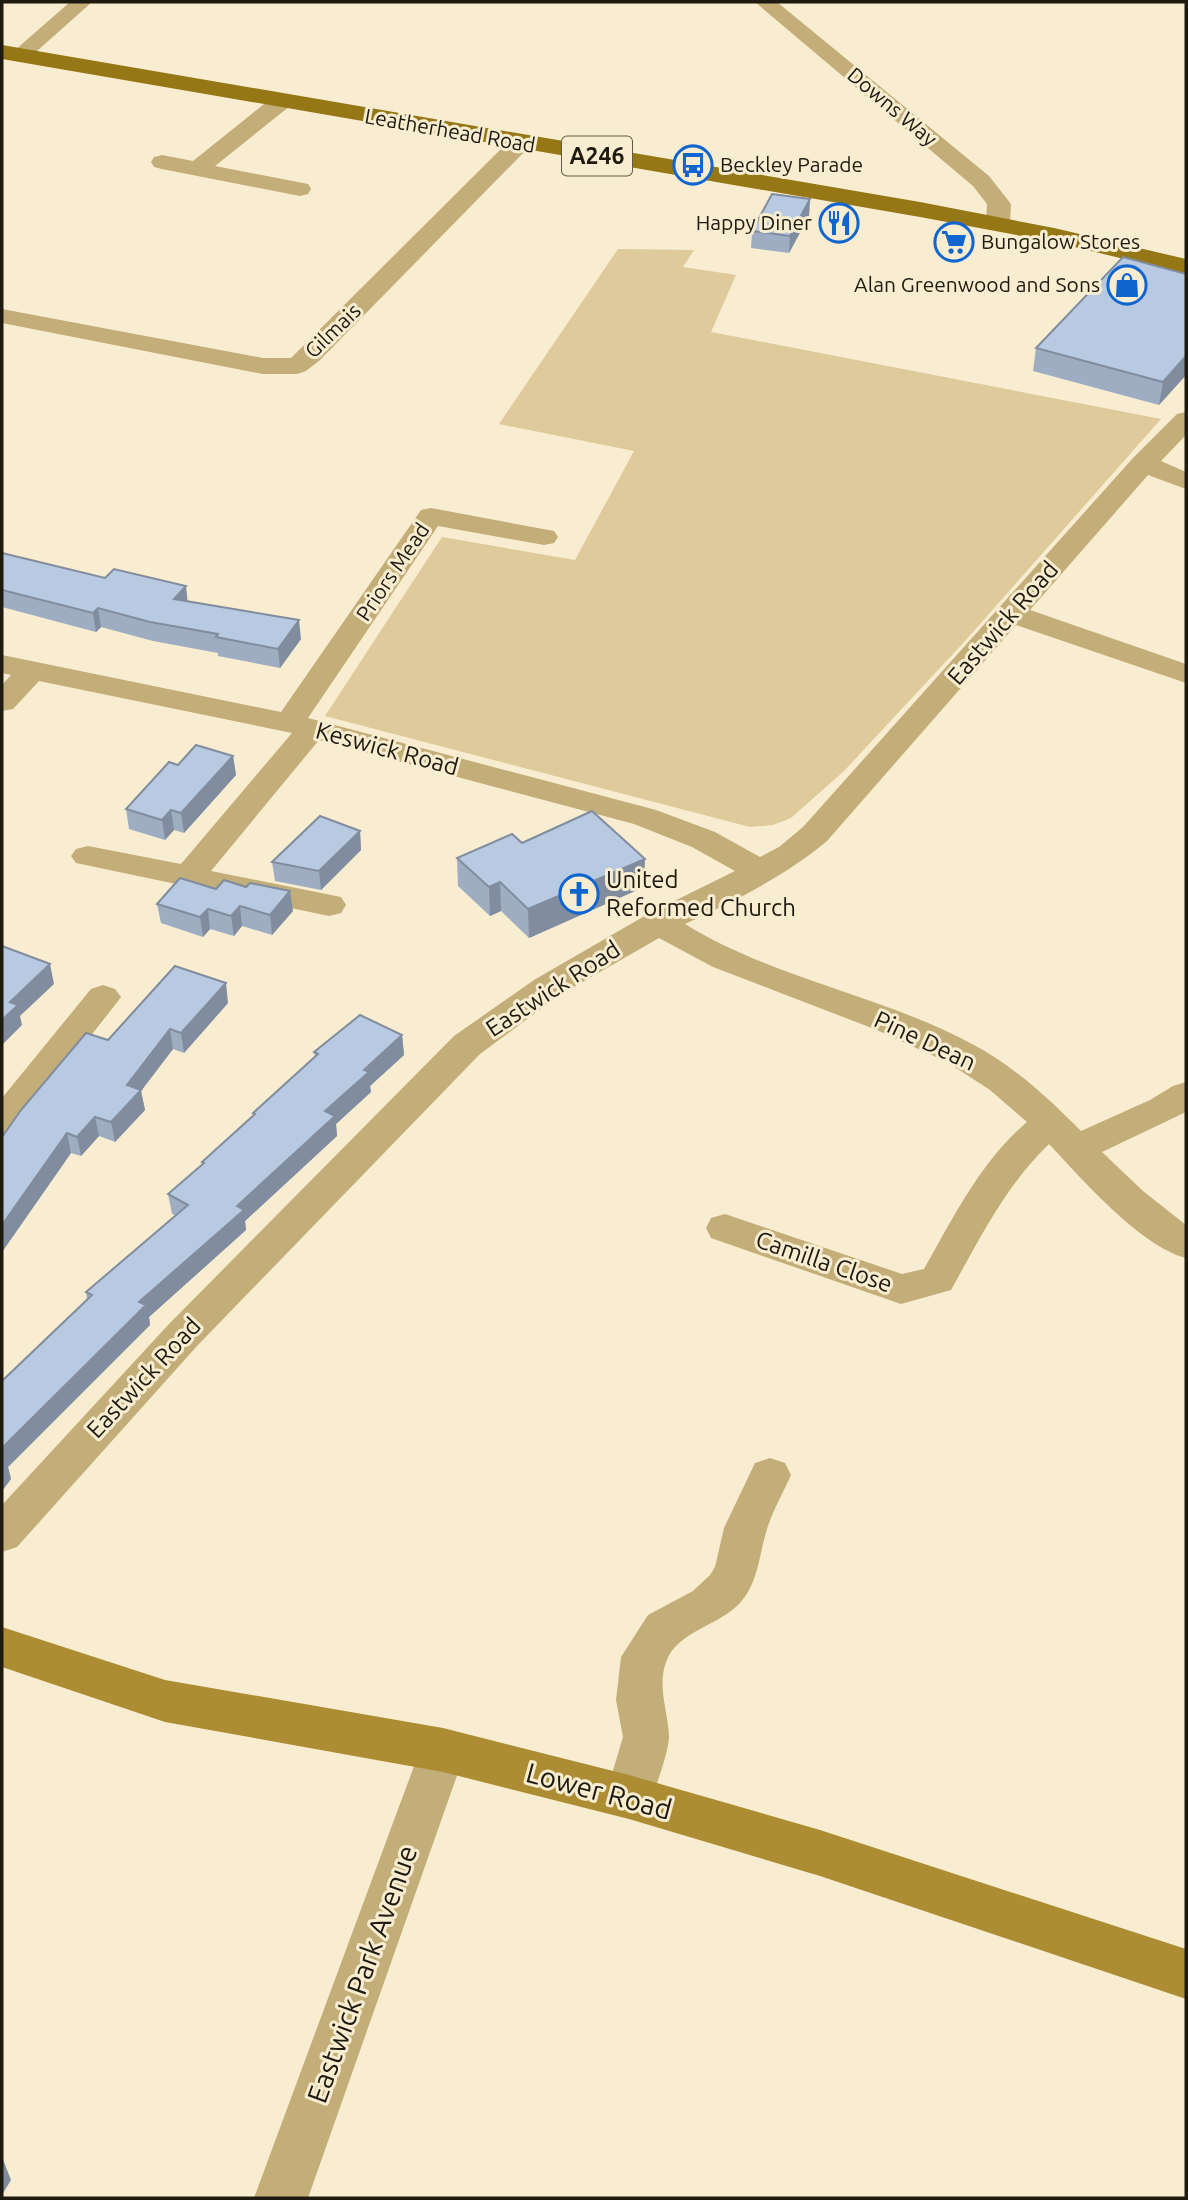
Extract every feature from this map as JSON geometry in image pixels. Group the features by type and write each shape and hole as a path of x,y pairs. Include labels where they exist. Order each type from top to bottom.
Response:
{"main road":[{"name":"Leatherhead Road","path":"11,53 520,144 998,223 1100,244 1186,267"}],"street":[{"path":"11,53 82,2"},
{"name":"Downs Way","path":"765,2 981,181 999,204 998,223"},
{"path":"197,169 282,101"},
{"name":"Gilmais","path":"2,316 263,366 297,366 520,144"},
{"path":"162,162 300,189"},
{"name":"Eastwick Road","path":"2,1534 183,1335 467,1045 546,988 660,922 759,872 791,853 815,834 1143,464 1186,420"},
{"path":"1143,464 1186,481"},
{"name":"Priors Mead","path":"300,726 431,516 544,537"},
{"path":"1011,613 1186,674"},
{"path":"2,702 16,668"},
{"name":"Keswick Road","path":"16,668 300,726 645,817 700,836 733,853 759,872"},
{"path":"188,877 300,726"},
{"path":"88,856 329,905"},
{"name":"Pine Dean","path":"660,922 701,950 923,1036 962,1054 996,1076 1063,1135 1151,1220 1186,1244"},
{"path":"2,1123 103,997"},
{"name":"Camilla Close","path":"725,1228 901,1289 937,1280 968,1226 1028,1140 1063,1135 1163,1109 1186,1095"},
{"path":"629,1797 646,1737 639,1700 644,1657 664,1628 709,1604 726,1588 736,1571 746,1528 770,1475"},
{"name":"Lower Road","path":"2,1647 165,1701 443,1750 629,1797 820,1853 1186,1974"},
{"name":"Eastwick Park Avenue","path":"281,2198 443,1750"}],"shaded area":[{"path":"618,249 694,250 683,267 736,275 711,332 1161,419 965,641 844,771 791,818 773,825 750,827 325,716 442,537 575,560 634,451 499,424"}],"building":[{"path":"772,194 810,199 790,236 752,231"},
{"path":"1123,257 1186,274 1186,356 1163,382 1036,348"},
{"path":"2,553 105,578 114,569 186,586 174,599 299,620 278,649 216,637 218,634 150,622 98,608 93,613 2,590"},
{"path":"196,745 233,756 181,813 171,810 162,820 126,809 169,762 178,765"},
{"path":"592,811 645,859 528,909 500,882 489,887 457,858 512,834 522,843"},
{"path":"320,816 360,831 319,871 272,862"},
{"path":"180,878 216,889 224,880 246,887 250,883 290,891 270,915 240,906 231,916 208,909 200,917 157,904"},
{"path":"2,946 50,964 10,1002 18,1005 2,1020"},
{"path":"175,966 226,983 181,1033 170,1029 127,1085 141,1090 111,1122 95,1117 77,1137 67,1133 2,1225 2,1137 21,1110 86,1033 108,1040"},
{"path":"360,1015 402,1035 364,1070 369,1072 325,1111 335,1116 237,1206 244,1210 139,1302 146,1305 2,1448 2,1381 92,1295 86,1292 188,1205 168,1194 318,1054 314,1052"}],"place":[{"name":"Beckley Parade","path":"693,165"},
{"name":"Happy Diner","path":"839,223"},
{"name":"Bungalow Stores","path":"954,242"},
{"name":"Alan Greenwood and Sons","path":"1127,285"},
{"name":"United Reformed Church","path":"579,894"}]}
